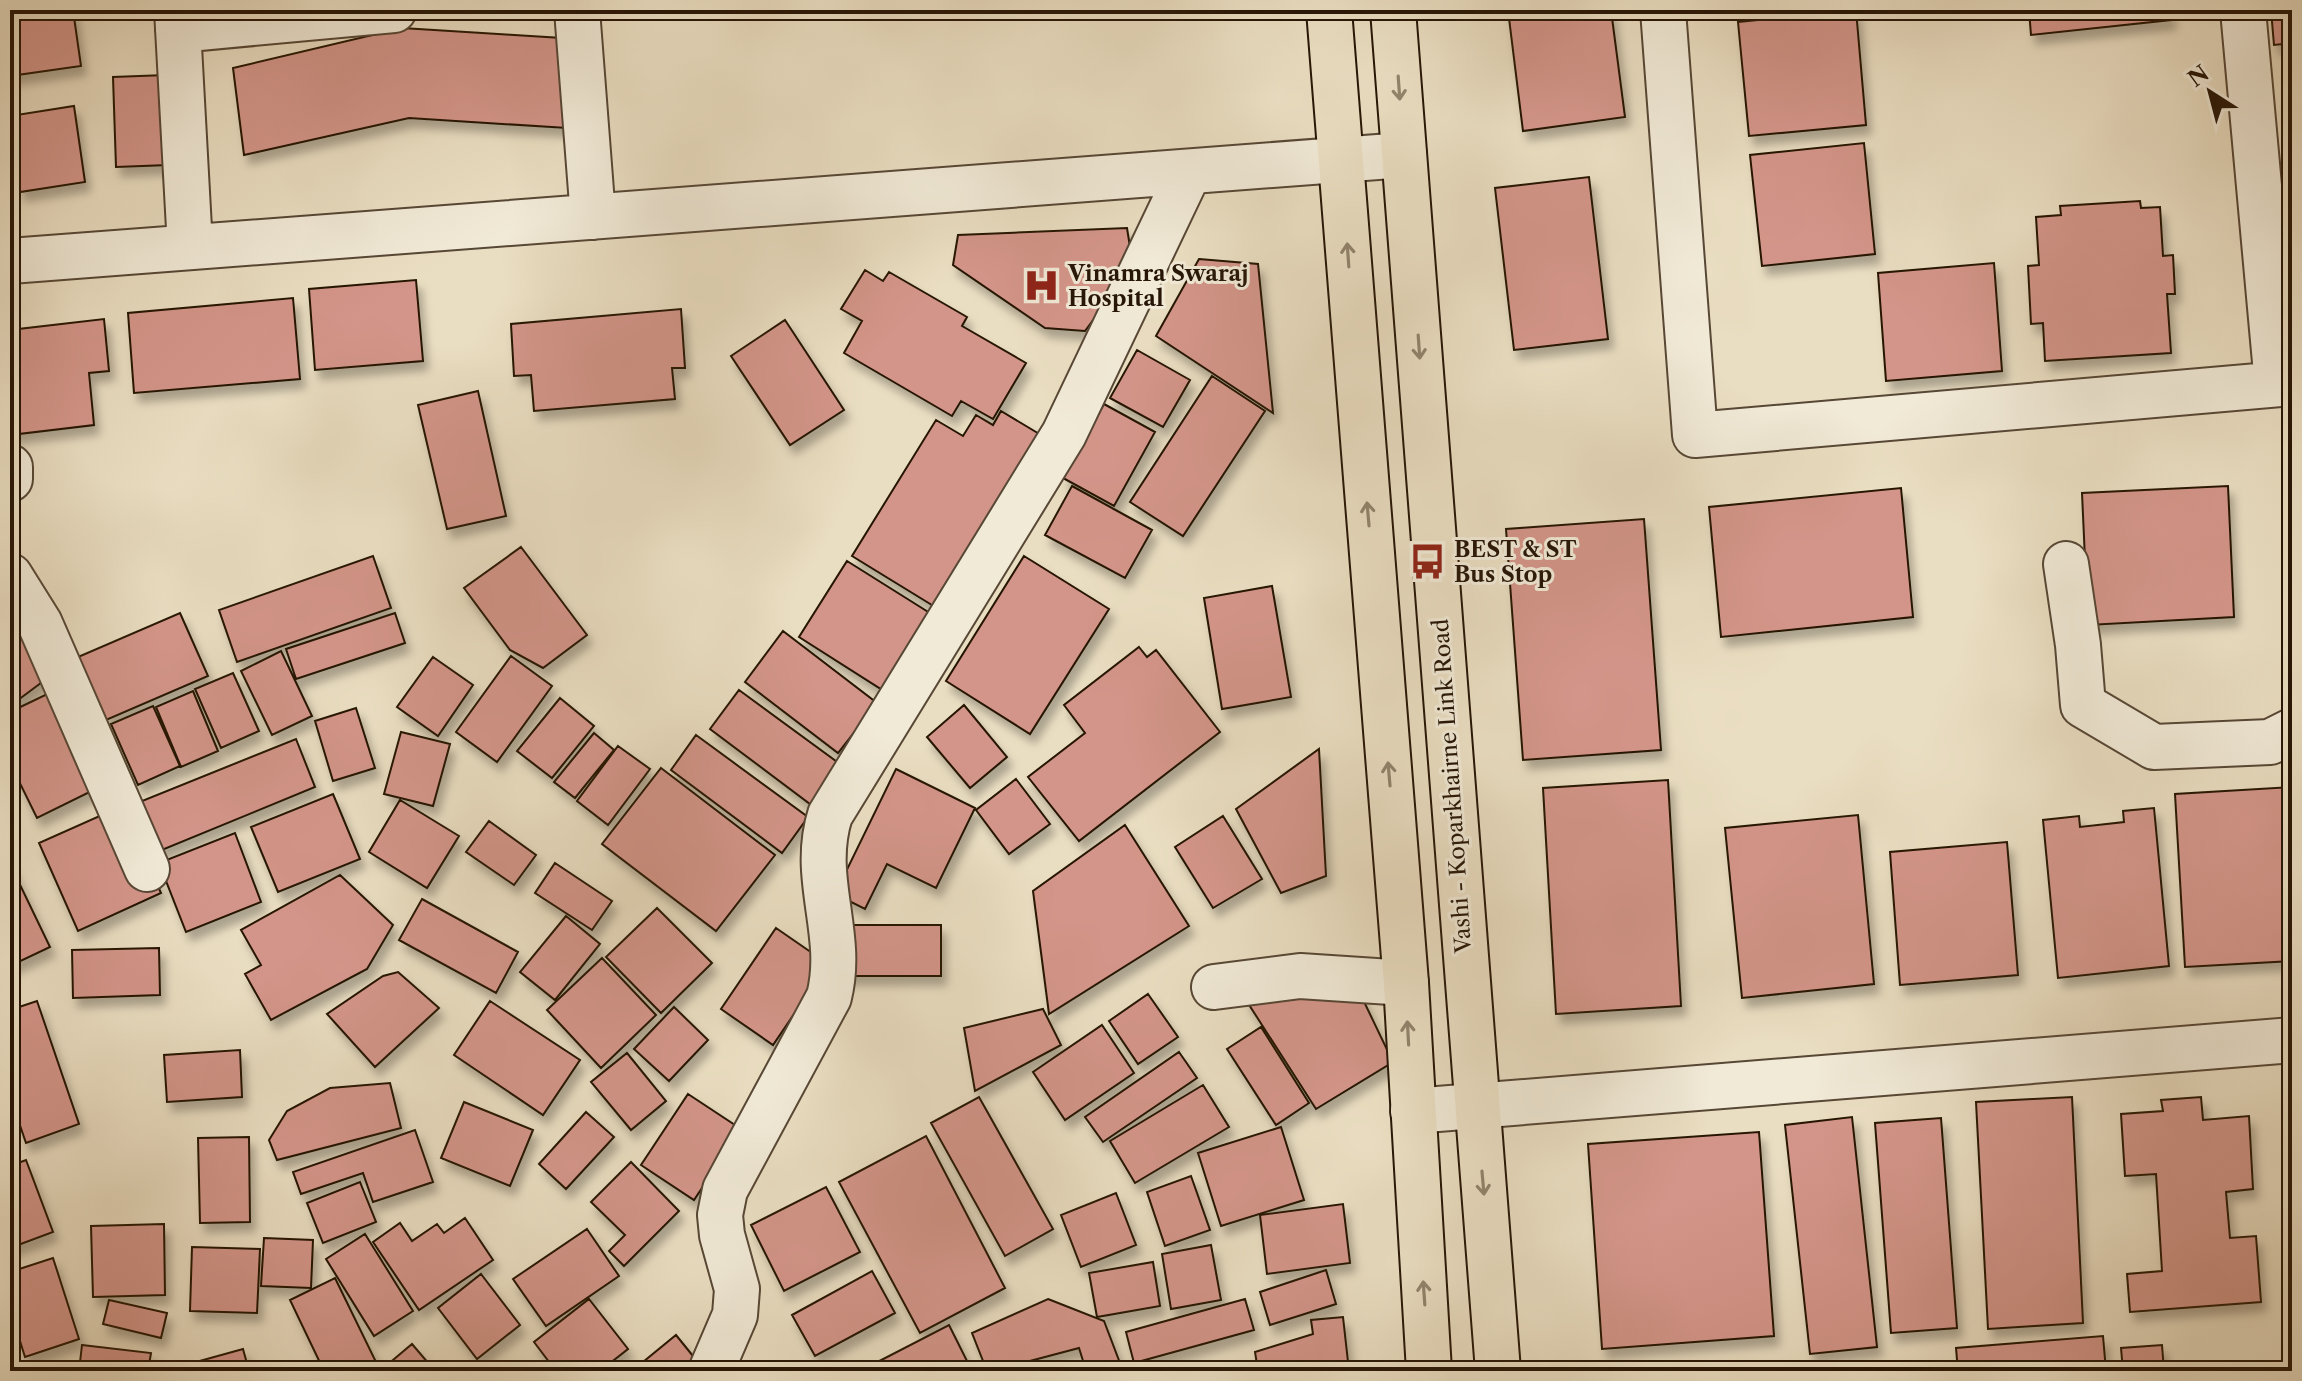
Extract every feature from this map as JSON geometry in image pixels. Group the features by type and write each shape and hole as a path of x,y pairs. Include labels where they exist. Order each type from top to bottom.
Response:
{"main road":[{"path":"1329,10 1406,983 1429,1371"},
{"name":"Vashi - Koparkhairne Link Road","path":"1393,10 1498,1371"}],"street":[{"path":"190,247 178,20 394,10"},
{"path":"577,10 593,217"},
{"path":"1663,10 1695,435 2285,384 2243,10"},
{"path":"10,261 1404,155"},
{"path":"711,1371 735,1315 737,1289 722,1235 720,1215 725,1190 829,997 834,976 834,953 822,871 823,837 830,815 1064,434 1189,172"},
{"path":"10,467 10,479"},
{"path":"2066,564 2083,705 2154,747 2270,742 2292,731"},
{"path":"10,576 40,624 147,869"},
{"path":"1214,987 1300,976 1406,983"},
{"path":"1413,1111 2292,1040"}],"building":[{"path":"73,10 81,66 10,76 10,12"},
{"path":"1508,10 1611,10 1625,117 1523,131"},
{"path":"1856,10 1866,125 1749,136 1738,22"},
{"path":"2029,10 2170,10 2171,20 2031,35"},
{"path":"2271,10 2292,10 2292,43 2274,45"},
{"path":"402,28 562,38 567,128 409,118 244,155 233,68"},
{"path":"166,75 168,165 116,167 113,77"},
{"path":"74,106 85,182 20,192 17,175 10,176 10,116"},
{"path":"1864,143 1875,254 1762,266 1750,155"},
{"path":"1589,177 1608,339 1514,350 1495,188"},
{"path":"2140,201 2141,208 2160,207 2163,256 2173,255 2175,294 2167,294 2171,353 2045,361 2043,323 2031,324 2028,266 2039,265 2036,217 2061,215 2060,206"},
{"path":"1127,228 1133,266 1085,331 1045,328 953,265 958,235"},
{"path":"1199,259 1258,264 1273,413 1156,336"},
{"path":"1994,263 2002,371 1886,381 1878,273"},
{"path":"865,270 883,281 889,272 967,317 962,326 1026,363 993,419 961,401 952,416 844,353 862,321 841,309"},
{"path":"416,280 423,361 315,370 309,289"},
{"path":"293,298 300,379 134,393 128,313"},
{"path":"681,309 685,368 672,368 675,399 534,411 531,375 514,376 511,324"},
{"path":"104,319 109,371 89,373 94,425 10,435 10,330"},
{"path":"785,320 844,410 790,445 731,356"},
{"path":"1137,350 1190,380 1163,427 1110,398"},
{"path":"1212,376 1265,411 1183,536 1130,502"},
{"path":"478,391 506,516 447,529 418,405"},
{"path":"1104,404 1155,432 1114,506 1063,478"},
{"path":"1001,411 1046,438 940,610 852,556 936,420 963,436 976,415 993,425"},
{"path":"1072,486 1152,530 1125,578 1045,535"},
{"path":"2228,486 2234,617 2088,625 2082,493"},
{"path":"1901,488 1913,617 1721,637 1709,507"},
{"path":"1644,519 1661,750 1523,760 1506,529"},
{"path":"521,547 587,635 543,668 510,650 464,588"},
{"path":"373,556 391,608 237,662 219,610"},
{"path":"1024,556 1109,609 1030,734 946,681"},
{"path":"847,561 933,615 884,691 799,637"},
{"path":"1272,586 1291,697 1222,709 1204,598"},
{"path":"10,597 77,656 10,706"},
{"path":"180,613 208,676 106,720 78,657"},
{"path":"395,613 405,643 296,679 286,649"},
{"path":"783,631 877,703 838,753 745,682"},
{"path":"1139,647 1147,657 1156,650 1220,732 1079,841 1028,777 1085,733 1064,705"},
{"path":"281,651 312,716 272,735 241,671"},
{"path":"511,656 552,686 497,762 456,732"},
{"path":"433,657 473,685 438,736 397,707"},
{"path":"233,673 259,731 221,748 195,689"},
{"path":"70,683 116,779 37,818 10,763 10,712"},
{"path":"739,690 844,767 814,807 710,729"},
{"path":"193,691 218,751 181,767 156,707"},
{"path":"560,698 594,726 552,778 517,751"},
{"path":"964,705 1007,757 970,788 927,737"},
{"path":"153,706 180,766 138,785 111,724"},
{"path":"356,708 375,768 333,781 315,721"},
{"path":"401,732 450,744 433,806 384,794"},
{"path":"594,733 614,750 575,798 554,782"},
{"path":"696,735 808,817 782,853 671,770"},
{"path":"296,739 315,787 157,852 137,803"},
{"path":"618,746 650,769 608,825 577,801"},
{"path":"1319,749 1326,876 1281,893 1236,809"},
{"path":"661,768 775,855 716,931 602,844"},
{"path":"896,769 975,808 936,888 887,864 865,909 835,894"},
{"path":"1016,779 1050,824 1009,854 976,810"},
{"path":"1668,780 1681,1006 1556,1014 1543,788"},
{"path":"2292,787 2292,961 2185,967 2175,794"},
{"path":"333,794 360,859 278,892 251,827"},
{"path":"400,800 459,836 427,888 369,852"},
{"path":"122,806 161,893 78,931 39,843"},
{"path":"2154,808 2169,966 2058,978 2043,820 2079,816 2080,827 2124,822 2123,811"},
{"path":"1858,815 1874,984 1742,998 1725,828"},
{"path":"1223,816 1262,879 1213,908 1175,847"},
{"path":"489,821 536,855 514,885 466,852"},
{"path":"1125,825 1189,926 1049,1014 1033,891"},
{"path":"235,833 261,902 186,932 159,863"},
{"path":"2007,842 2018,975 1900,985 1890,852"},
{"path":"555,863 612,901 592,930 535,893"},
{"path":"10,864 50,947 10,966"},
{"path":"340,875 393,925 367,969 271,1020 245,974 261,965 241,930"},
{"path":"422,899 518,952 496,993 399,940"},
{"path":"657,908 712,963 661,1013 606,957"},
{"path":"566,916 600,944 555,1000 520,972"},
{"path":"843,925 941,925 941,976 843,976"},
{"path":"776,928 828,964 773,1045 721,1009"},
{"path":"159,948 160,995 73,998 72,950"},
{"path":"602,958 656,1015 601,1068 547,1010"},
{"path":"1344,960 1393,1062 1316,1109 1244,997"},
{"path":"398,972 439,1008 375,1067 327,1014 383,976"},
{"path":"1148,994 1178,1037 1138,1064 1109,1021"},
{"path":"37,1001 79,1124 26,1143 10,1096 10,1010"},
{"path":"490,1001 580,1060 543,1115 454,1055"},
{"path":"674,1007 708,1040 669,1081 634,1049"},
{"path":"1043,1009 1061,1045 975,1091 964,1028"},
{"path":"1102,1025 1134,1073 1065,1120 1033,1072"},
{"path":"1261,1027 1309,1103 1276,1125 1227,1049"},
{"path":"240,1050 242,1097 167,1102 164,1055"},
{"path":"1179,1052 1197,1078 1103,1142 1085,1117"},
{"path":"627,1053 666,1101 631,1130 591,1082"},
{"path":"390,1083 401,1128 277,1160 269,1140 287,1111 330,1088"},
{"path":"1203,1085 1229,1127 1135,1183 1110,1141"},
{"path":"688,1094 741,1129 694,1200 641,1165"},
{"path":"979,1097 1053,1229 1005,1256 931,1123"},
{"path":"2072,1097 2083,1323 1988,1329 1976,1102"},
{"path":"2201,1097 2203,1120 2249,1116 2253,1189 2226,1192 2230,1238 2256,1236 2261,1302 2130,1312 2127,1274 2162,1271 2156,1174 2125,1176 2121,1114 2163,1111 2161,1100"},
{"path":"464,1102 533,1130 510,1186 441,1158"},
{"path":"586,1112 614,1137 566,1189 539,1164"},
{"path":"1852,1117 1877,1347 1810,1354 1785,1125"},
{"path":"1941,1118 1957,1328 1891,1333 1875,1123"},
{"path":"1281,1127 1304,1200 1221,1226 1198,1153"},
{"path":"415,1130 433,1182 373,1202 363,1173 301,1194 293,1172"},
{"path":"1759,1132 1774,1336 1602,1349 1588,1144"},
{"path":"926,1136 1005,1288 920,1333 839,1182"},
{"path":"249,1137 250,1222 200,1223 198,1138"},
{"path":"26,1160 53,1232 10,1248 10,1166"},
{"path":"631,1162 679,1211 624,1266 609,1251 625,1235 591,1202"},
{"path":"1191,1176 1210,1230 1165,1246 1147,1192"},
{"path":"360,1182 376,1222 323,1243 307,1203"},
{"path":"826,1187 860,1252 784,1291 751,1225"},
{"path":"1116,1193 1136,1245 1081,1267 1061,1215"},
{"path":"1343,1204 1350,1263 1267,1274 1260,1215"},
{"path":"465,1218 493,1260 419,1310 373,1242 400,1223 412,1241 437,1224 444,1233"},
{"path":"164,1224 165,1295 93,1297 91,1226"},
{"path":"587,1229 619,1276 546,1326 513,1279"},
{"path":"365,1234 413,1311 374,1336 326,1259"},
{"path":"264,1238 313,1240 311,1288 261,1286"},
{"path":"1211,1245 1221,1300 1171,1309 1162,1254"},
{"path":"192,1247 260,1249 257,1313 190,1311"},
{"path":"53,1258 79,1339 25,1357 15,1325 10,1327 10,1272"},
{"path":"1153,1262 1160,1306 1097,1317 1089,1273"},
{"path":"1326,1270 1336,1304 1270,1325 1260,1292"},
{"path":"872,1271 895,1313 815,1356 792,1315"},
{"path":"481,1274 520,1325 477,1359 438,1308"},
{"path":"335,1278 376,1362 357,1371 324,1371 290,1300"},
{"path":"589,1299 628,1349 600,1371 556,1371 534,1342"},
{"path":"1048,1299 1104,1321 1123,1371 1059,1371 1084,1364 1079,1348 1011,1366 1013,1371 987,1371 972,1333"},
{"path":"1245,1299 1254,1330 1134,1363 1126,1332"},
{"path":"109,1300 167,1313 161,1338 103,1324"},
{"path":"1343,1317 1349,1371 1258,1371 1255,1352 1313,1334 1311,1320"},
{"path":"949,1325 972,1371 860,1371"},
{"path":"676,1335 701,1366 699,1371 632,1371"},
{"path":"2103,1336 2106,1371 1958,1371 1956,1348"},
{"path":"412,1344 435,1371 380,1371"},
{"path":"82,1345 151,1353 148,1371 79,1371"},
{"path":"2162,1345 2164,1371 2123,1371 2121,1348"},
{"path":"243,1349 249,1371 198,1371 196,1362"},
{"path":"2292,1363 2292,1371 2271,1371 2271,1364"},
{"path":"53,1367 53,1371 10,1371 10,1368"}],"place":[{"name":"Vinamra Swaraj Hospital","path":"1042,286"},
{"name":"BEST & ST Bus Stop","path":"1428,562"}]}
